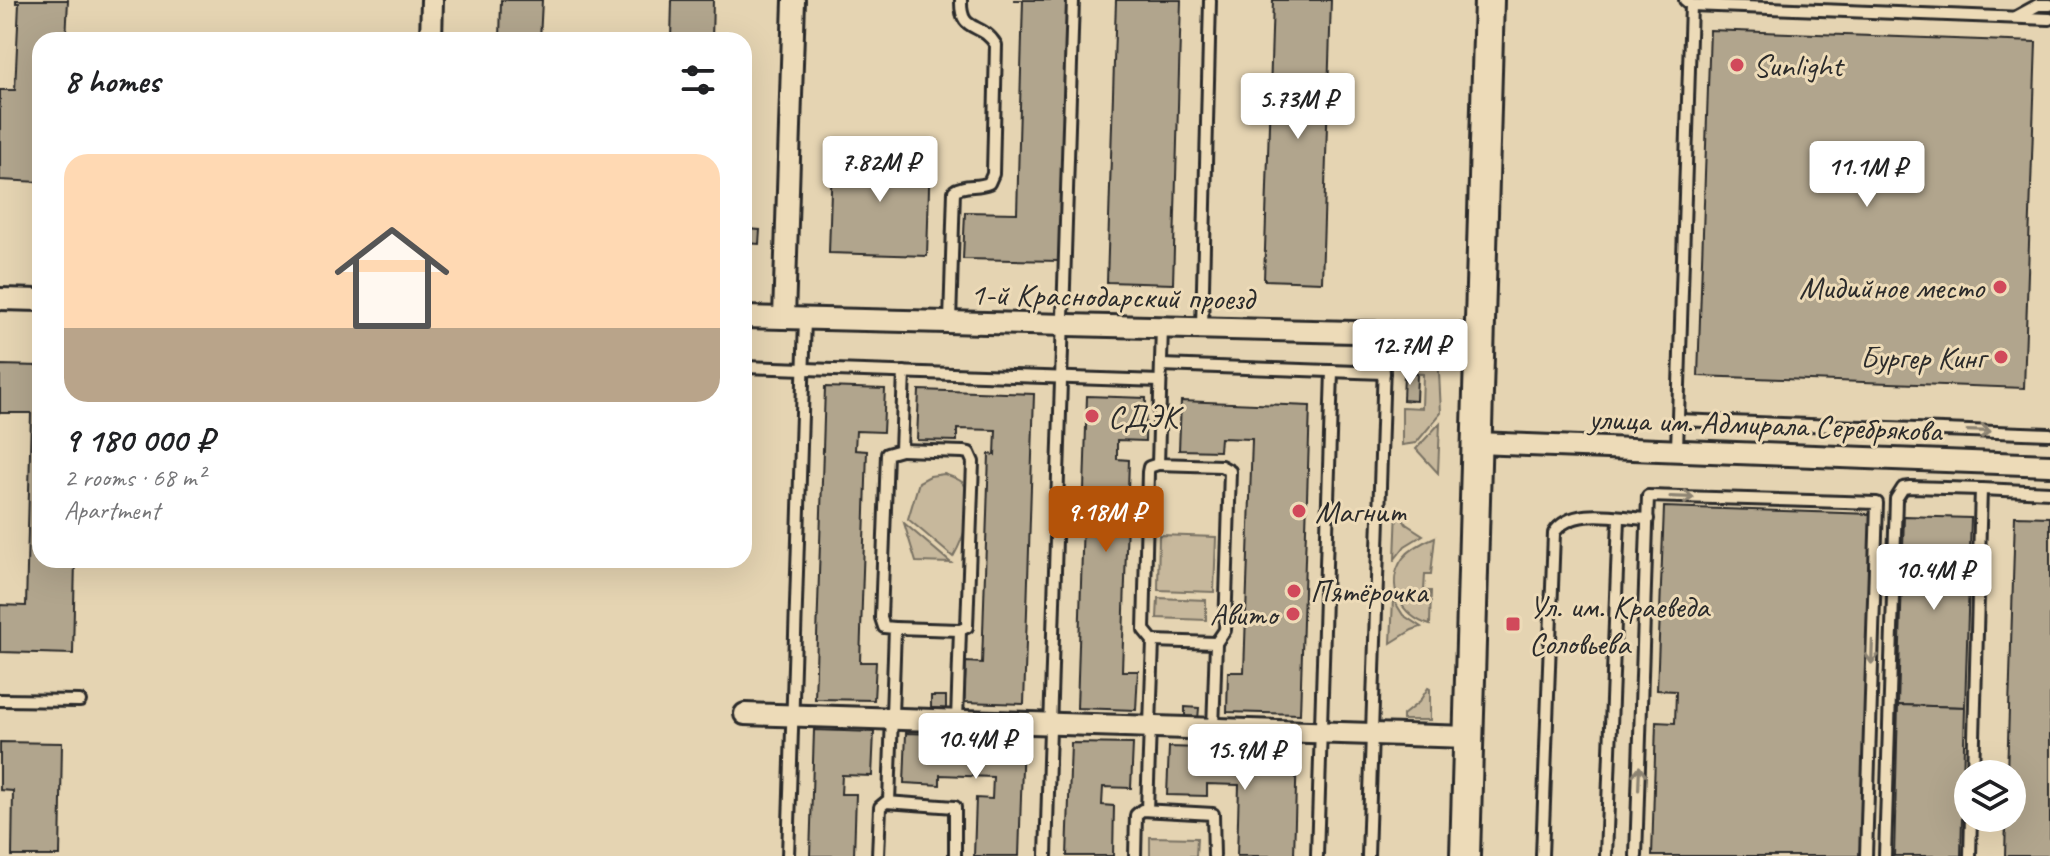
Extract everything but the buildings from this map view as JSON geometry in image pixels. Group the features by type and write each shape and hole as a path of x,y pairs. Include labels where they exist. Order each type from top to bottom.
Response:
{"main road":[{"path":"1465,856 1489,0"}],"street":[{"path":"431,32 432,0"},
{"path":"784,318 794,0"},
{"path":"0,299 32,300"},
{"name":"1-й Краснодарский проезд","path":"752,317 1479,335"},
{"name":"улица им. Адмирала Серебрякова","path":"1477,443 2050,465"},
{"path":"745,714 1469,737"}],"lane":[{"path":"950,322 954,191 961,187 980,187 989,183 993,174 996,45 991,37 966,24 960,16 961,0"},
{"path":"1046,856 1073,0"},
{"path":"1202,328 1210,0"},
{"path":"1677,449 1688,2 2050,19"},
{"path":"2014,18 2038,5 2050,5"},
{"path":"788,856 805,319"},
{"path":"1158,464 1162,327"},
{"path":"1368,856 1385,333"},
{"path":"1161,365 1384,373"},
{"path":"752,367 1160,381"},
{"path":"1317,856 1332,371"},
{"path":"901,450 904,372"},
{"path":"1678,420 2050,434"},
{"path":"901,450 963,452 973,457 967,624 964,630 895,628 884,627 882,623 887,454 901,450"},
{"path":"1147,810 1153,641 1144,630 1148,472 1149,467 1158,464 1221,466 1230,471 1225,630 1216,643 1213,729"},
{"path":"1885,856 1896,499 1903,488 1910,487 2050,492"},
{"path":"1973,760 1981,489"},
{"path":"1636,856 1648,496 1877,503 1866,856"},
{"path":"1542,856 1554,533 1560,523 1580,516 1648,519"},
{"path":"1606,856 1619,518"},
{"path":"889,802 895,628"},
{"path":"957,720 960,630"},
{"path":"1153,641 1216,643"},
{"path":"0,700 80,701"},
{"path":"878,856 880,807 882,803 889,802 955,807 955,856"},
{"path":"1135,856 1136,815 1138,811 1147,810 1213,814 1214,856"},
{"path":"1970,856 1971,832"}],"shaded area":[{"path":"1412,349 1438,352 1441,413 1416,443 1402,445 1402,407 1422,408 1423,374 1403,373 1403,370 1414,370 1414,359 1403,359 1403,352"},
{"path":"1440,423 1438,473 1416,449"},
{"path":"944,474 962,482 969,498 968,519 953,557 908,519 919,482"},
{"path":"1397,509 1406,524 1423,535 1405,546 1395,559"},
{"path":"904,523 951,563 916,562"},
{"path":"1159,535 1216,537 1214,592 1158,590"},
{"path":"1435,537 1431,574 1425,574 1424,591 1431,591 1430,625 1411,615 1404,607 1398,599 1395,579 1406,554"},
{"path":"1158,598 1206,600 1206,620 1157,618"},
{"path":"1393,599 1403,615 1421,627 1391,643"},
{"path":"1428,688 1430,720 1403,720 1403,715 1419,702"},
{"path":"1150,837 1197,838 1196,856 1150,856"}],"place":[{"name":"Sunlight","path":"1737,65"},
{"name":"Мидийное место","path":"2000,287"},
{"name":"Бургер Кинг","path":"2001,357"},
{"name":"СДЭК","path":"1092,416"},
{"name":"Магнит","path":"1299,511"},
{"name":"Пятёрочка","path":"1294,591"},
{"name":"Авито","path":"1293,614"},
{"name":"Ул. им. Краеведа Соловьева","path":"1513,624"}]}
